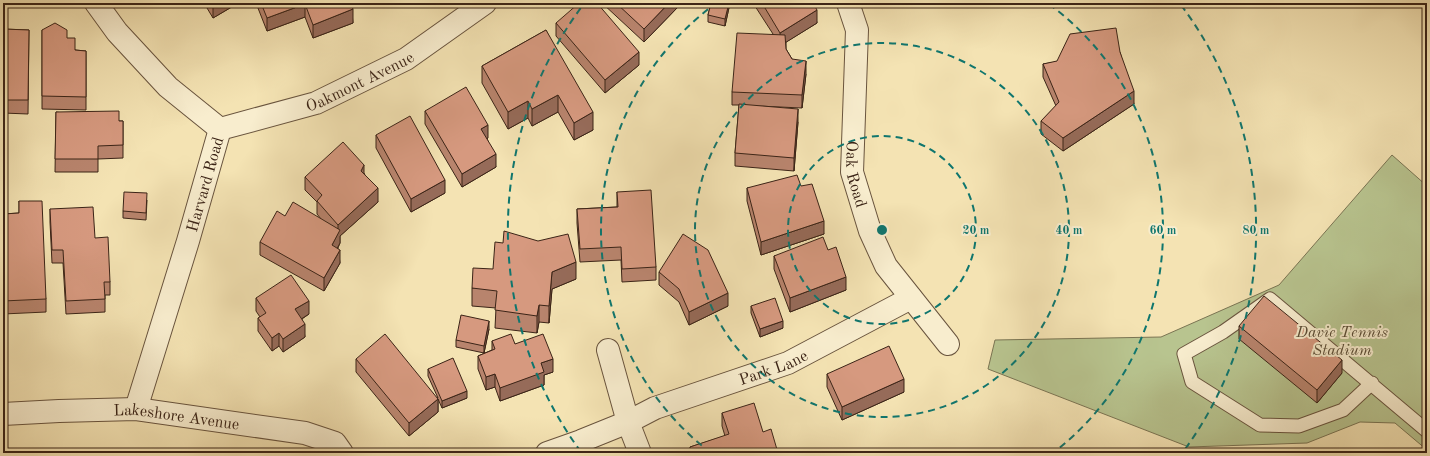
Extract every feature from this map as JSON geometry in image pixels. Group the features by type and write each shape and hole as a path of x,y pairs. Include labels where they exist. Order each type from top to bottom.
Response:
{"street":[{"name":"Harvard Road","path":"96,3 116,32 168,87 220,129 188,241 136,409"},
{"name":"Oakmont Avenue","path":"220,129 316,103 406,59 485,3"},
{"name":"Oak Road","path":"848,3 857,30 852,172 870,232 886,266 948,344"},
{"name":"Park Lane","path":"547,453 628,422 655,408 788,363 912,298"},
{"path":"608,350 628,422 640,453"},
{"name":"Lakeshore Avenue","path":"3,414 136,409 305,433 334,443 342,453"}],"lane":[{"path":"1372,383 1344,410 1299,426 1260,425 1192,382 1184,354 1222,332 1270,299 1372,383 1427,431"}],"green space":[{"name":"Davie Tennis Stadium","path":"1392,155 1427,186 1427,450 1395,423 1360,422 1307,443 1189,447 988,369 995,340 1161,337 1279,285"}],"building":[{"path":"261,3 351,3 353,9 313,25 305,4 267,18"},
{"path":"579,3 597,3 639,52 605,80 556,23"},
{"path":"616,3 669,3 644,29"},
{"path":"711,3 729,3 725,19 708,15"},
{"path":"762,3 813,3 817,10 780,33"},
{"path":"55,23 67,30 67,38 75,38 75,50 86,51 86,97 42,96 42,30"},
{"path":"1116,28 1120,52 1134,91 1063,138 1041,121 1059,102 1043,64 1057,61 1070,34"},
{"path":"3,29 29,30 28,100 3,100"},
{"path":"546,30 593,112 574,123 558,95 532,109 528,101 508,112 482,66"},
{"path":"737,33 785,35 786,49 792,59 806,61 802,95 732,92"},
{"path":"466,87 488,125 481,129 496,154 462,174 425,111"},
{"path":"739,104 798,109 794,158 735,153"},
{"path":"119,111 119,121 123,121 123,145 98,146 98,159 55,159 56,112"},
{"path":"410,116 445,180 411,199 376,135"},
{"path":"343,142 364,165 361,171 378,188 338,225 317,201 322,195 305,177"},
{"path":"797,175 801,186 812,184 824,221 761,242 747,188"},
{"path":"651,190 656,267 622,269 621,247 580,249 577,209 618,207 617,192"},
{"path":"124,192 147,193 146,213 123,211"},
{"path":"19,201 42,201 46,299 3,301 3,214 19,213"},
{"path":"293,202 340,230 332,245 340,250 324,278 260,242 277,211 285,216"},
{"path":"93,207 95,238 108,237 110,282 104,282 105,299 66,301 63,250 52,250 50,209"},
{"path":"504,231 538,241 568,234 576,262 552,272 549,306 539,305 537,316 495,310 497,291 472,288 473,268 493,269 495,242 503,243"},
{"path":"683,234 708,250 728,293 689,312 679,289 659,272"},
{"path":"823,237 828,250 836,247 846,277 790,298 774,256"},
{"path":"291,275 309,301 295,309 305,324 283,339 279,333 272,338 258,318 266,313 256,298"},
{"path":"1264,296 1342,360 1317,390 1239,326"},
{"path":"775,298 783,321 760,329 751,306"},
{"path":"461,315 489,321 484,346 456,340"},
{"path":"385,334 438,399 409,423 356,359"},
{"path":"511,334 515,344 543,334 553,359 541,363 544,372 500,388 495,374 486,377 478,356 495,349 492,341"},
{"path":"889,346 904,379 842,407 827,374"},
{"path":"453,358 467,391 442,401 428,369"},
{"path":"754,403 763,432 771,429 778,453 692,453 690,447 729,434 722,413"}]}
